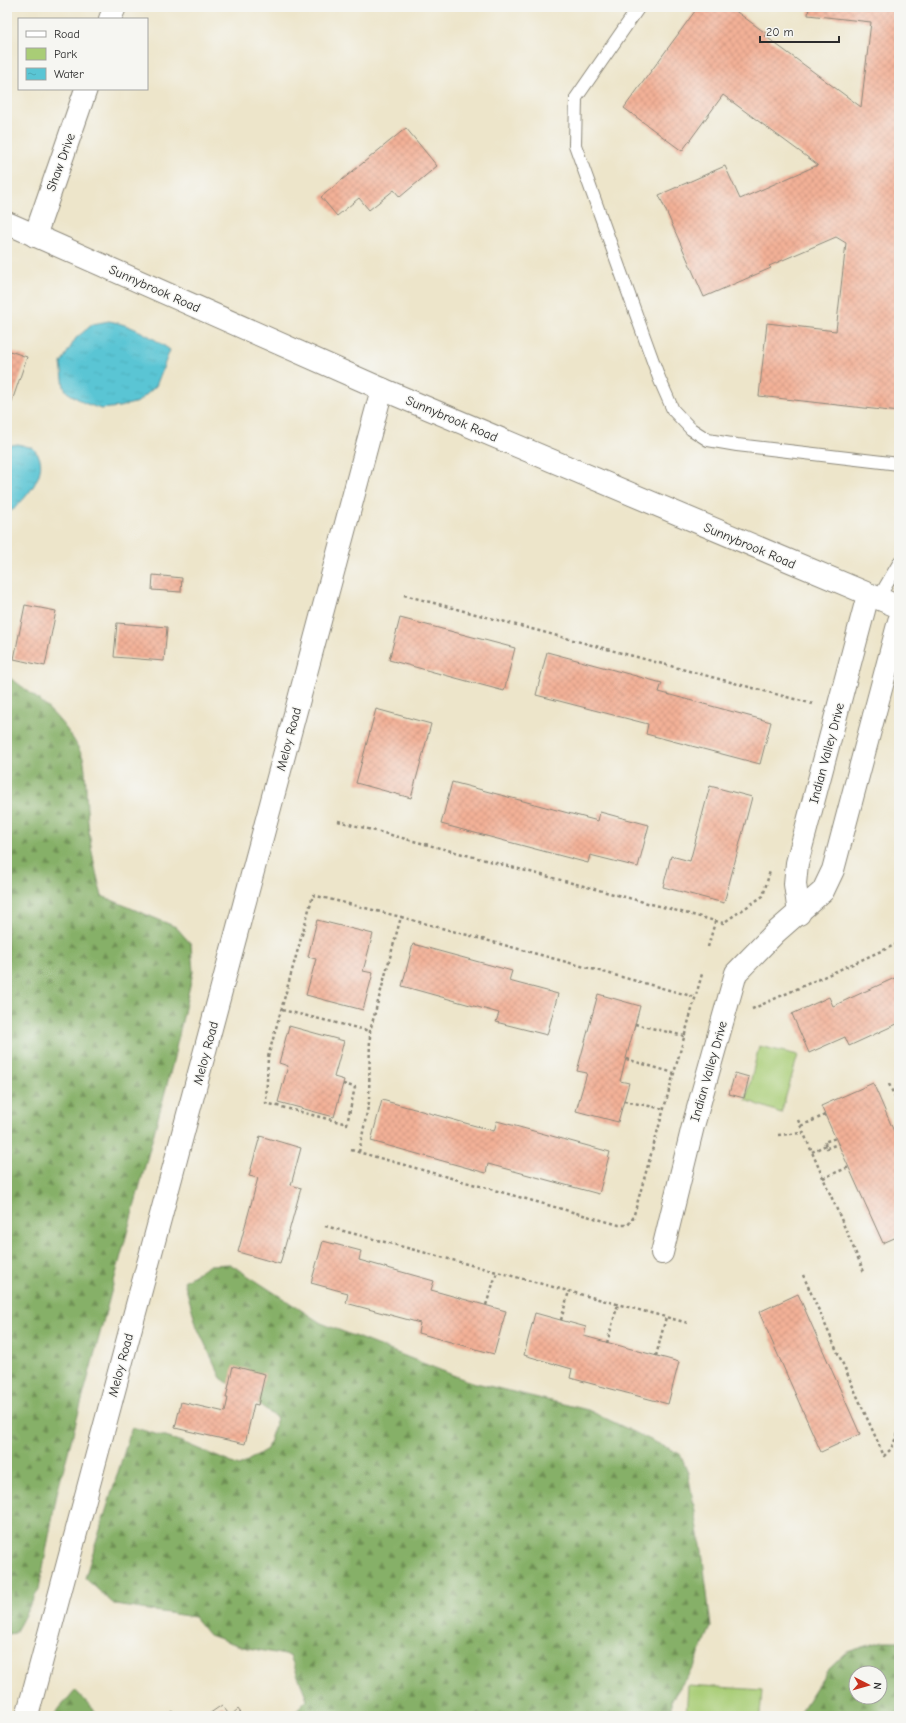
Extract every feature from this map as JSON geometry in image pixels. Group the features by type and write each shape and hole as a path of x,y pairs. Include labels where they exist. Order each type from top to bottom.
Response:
{"street":[{"path":"110,18 115,7"},
{"name":"Shaw Drive","path":"35,236 86,90"},
{"name":"Sunnybrook Road","path":"7,223 382,389 899,607"},
{"name":"Meloy Road","path":"27,1716 382,389"},
{"name":"Indian Valley Drive","path":"799,914 795,884 797,863 873,597"},
{"name":"Indian Valley Drive","path":"662,1253 693,1126 736,974 775,933 799,914 823,891 833,870 899,621"}],"lane":[{"path":"639,7 576,98 575,145 656,370 673,410 692,429 708,440 744,446 899,464"},
{"path":"873,597 899,563"}],"path":[{"path":"404,595 816,705"},
{"path":"338,821 723,924 763,896 771,866"},
{"path":"343,1084 355,1087 347,1124 266,1103 268,1058 313,895 401,917 695,997"},
{"path":"359,1152 369,1102 370,1031 401,917"},
{"path":"708,947 715,922"},
{"path":"747,1011 899,943"},
{"path":"351,1150 619,1224 628,1225 633,1218 702,974"},
{"path":"282,1010 370,1031"},
{"path":"635,1024 684,1036"},
{"path":"626,1059 674,1073"},
{"path":"889,1084 899,1106"},
{"path":"624,1101 664,1109"},
{"path":"800,1126 825,1115"},
{"path":"798,1120 864,1272"},
{"path":"778,1135 803,1132"},
{"path":"826,1145 824,1142 836,1138"},
{"path":"826,1145 827,1148 838,1144"},
{"path":"812,1152 826,1145"},
{"path":"823,1178 849,1167"},
{"path":"325,1226 688,1323"},
{"path":"486,1305 497,1272"},
{"path":"803,1275 884,1456 891,1449 899,1431"},
{"path":"560,1320 569,1291"},
{"path":"607,1343 618,1304"},
{"path":"656,1356 666,1317"}],"green space":[{"path":"7,676 30,692 51,711 69,733 83,758 91,842 94,863 102,896 176,927 191,944 193,972 172,1066 57,1493 39,1589 15,1633 7,1634"},
{"path":"759,1046 798,1055 781,1113 746,1100"},
{"path":"230,1264 321,1323 468,1381 588,1410 680,1454 688,1473 702,1551 711,1627 695,1664 671,1701 671,1716 291,1716 307,1699 290,1656 243,1647 209,1635 194,1617 115,1605 85,1578 132,1427 182,1442 239,1466 267,1449 277,1418 221,1378 197,1327 184,1281 210,1265"},
{"path":"883,1641 899,1641 899,1716 798,1716 826,1672 847,1652"},
{"path":"688,1685 762,1690 760,1716 686,1716"},
{"path":"75,1690 97,1713 98,1716 53,1716"}],"water":[{"path":"109,321 126,325 141,332 170,350 156,386 138,402 119,407 101,409 84,403 67,392 64,387 61,363 76,338 93,324"},
{"path":"18,444 33,448 40,459 41,467 39,475 31,490 19,504 7,514 7,446"}],"building":[{"path":"698,7 730,7 767,34 765,36 861,107 871,22 808,15 809,7 899,7 899,412 759,396 767,323 836,331 846,243 836,237 769,266 771,268 704,297 659,195 725,166 740,199 818,165 723,95 682,151 624,108"},
{"path":"406,128 437,166 400,197 394,190 369,210 359,198 337,216 321,197"},
{"path":"7,350 27,357 9,410 7,409"},
{"path":"153,575 182,578 181,592 152,590"},
{"path":"25,605 56,611 45,666 14,659"},
{"path":"400,618 515,648 504,691 389,660"},
{"path":"117,623 167,627 164,661 114,657"},
{"path":"547,652 662,683 659,692 771,722 760,764 646,734 648,724 536,695"},
{"path":"376,709 431,724 411,798 356,783"},
{"path":"452,782 598,821 600,812 649,825 638,867 590,855 588,863 441,824"},
{"path":"710,786 752,797 724,903 663,887 671,856 690,861"},
{"path":"317,920 373,934 363,971 373,973 363,1010 306,995 316,959 308,957"},
{"path":"413,944 512,971 509,981 558,994 547,1035 496,1022 499,1013 402,986"},
{"path":"899,976 899,1023 849,1046 845,1037 809,1053 792,1014 829,997 833,1006"},
{"path":"598,994 640,1006 620,1081 629,1083 618,1122 576,1111 587,1073 577,1071"},
{"path":"289,1026 344,1041 334,1077 344,1080 334,1117 278,1102 288,1066 279,1063"},
{"path":"735,1073 749,1077 744,1098 729,1094"},
{"path":"873,1083 899,1143 899,1236 883,1243 821,1106"},
{"path":"382,1100 494,1131 497,1121 610,1152 599,1194 488,1164 486,1173 371,1141"},
{"path":"260,1136 301,1148 291,1185 301,1188 280,1264 238,1252 258,1178 249,1176"},
{"path":"323,1241 361,1251 359,1260 434,1281 431,1290 506,1311 494,1354 418,1333 420,1323 346,1303 348,1293 311,1283"},
{"path":"798,1294 860,1434 821,1452 759,1312"},
{"path":"535,1313 586,1327 584,1336 679,1362 668,1404 570,1378 572,1369 524,1355"},
{"path":"233,1366 265,1374 258,1405 254,1404 245,1444 175,1428 181,1402 225,1412 228,1398 226,1398"},
{"path":"222,1705 230,1716 206,1716"},
{"path":"238,1709 243,1716 230,1716"},
{"path":"172,1711 176,1716 166,1716"}]}
